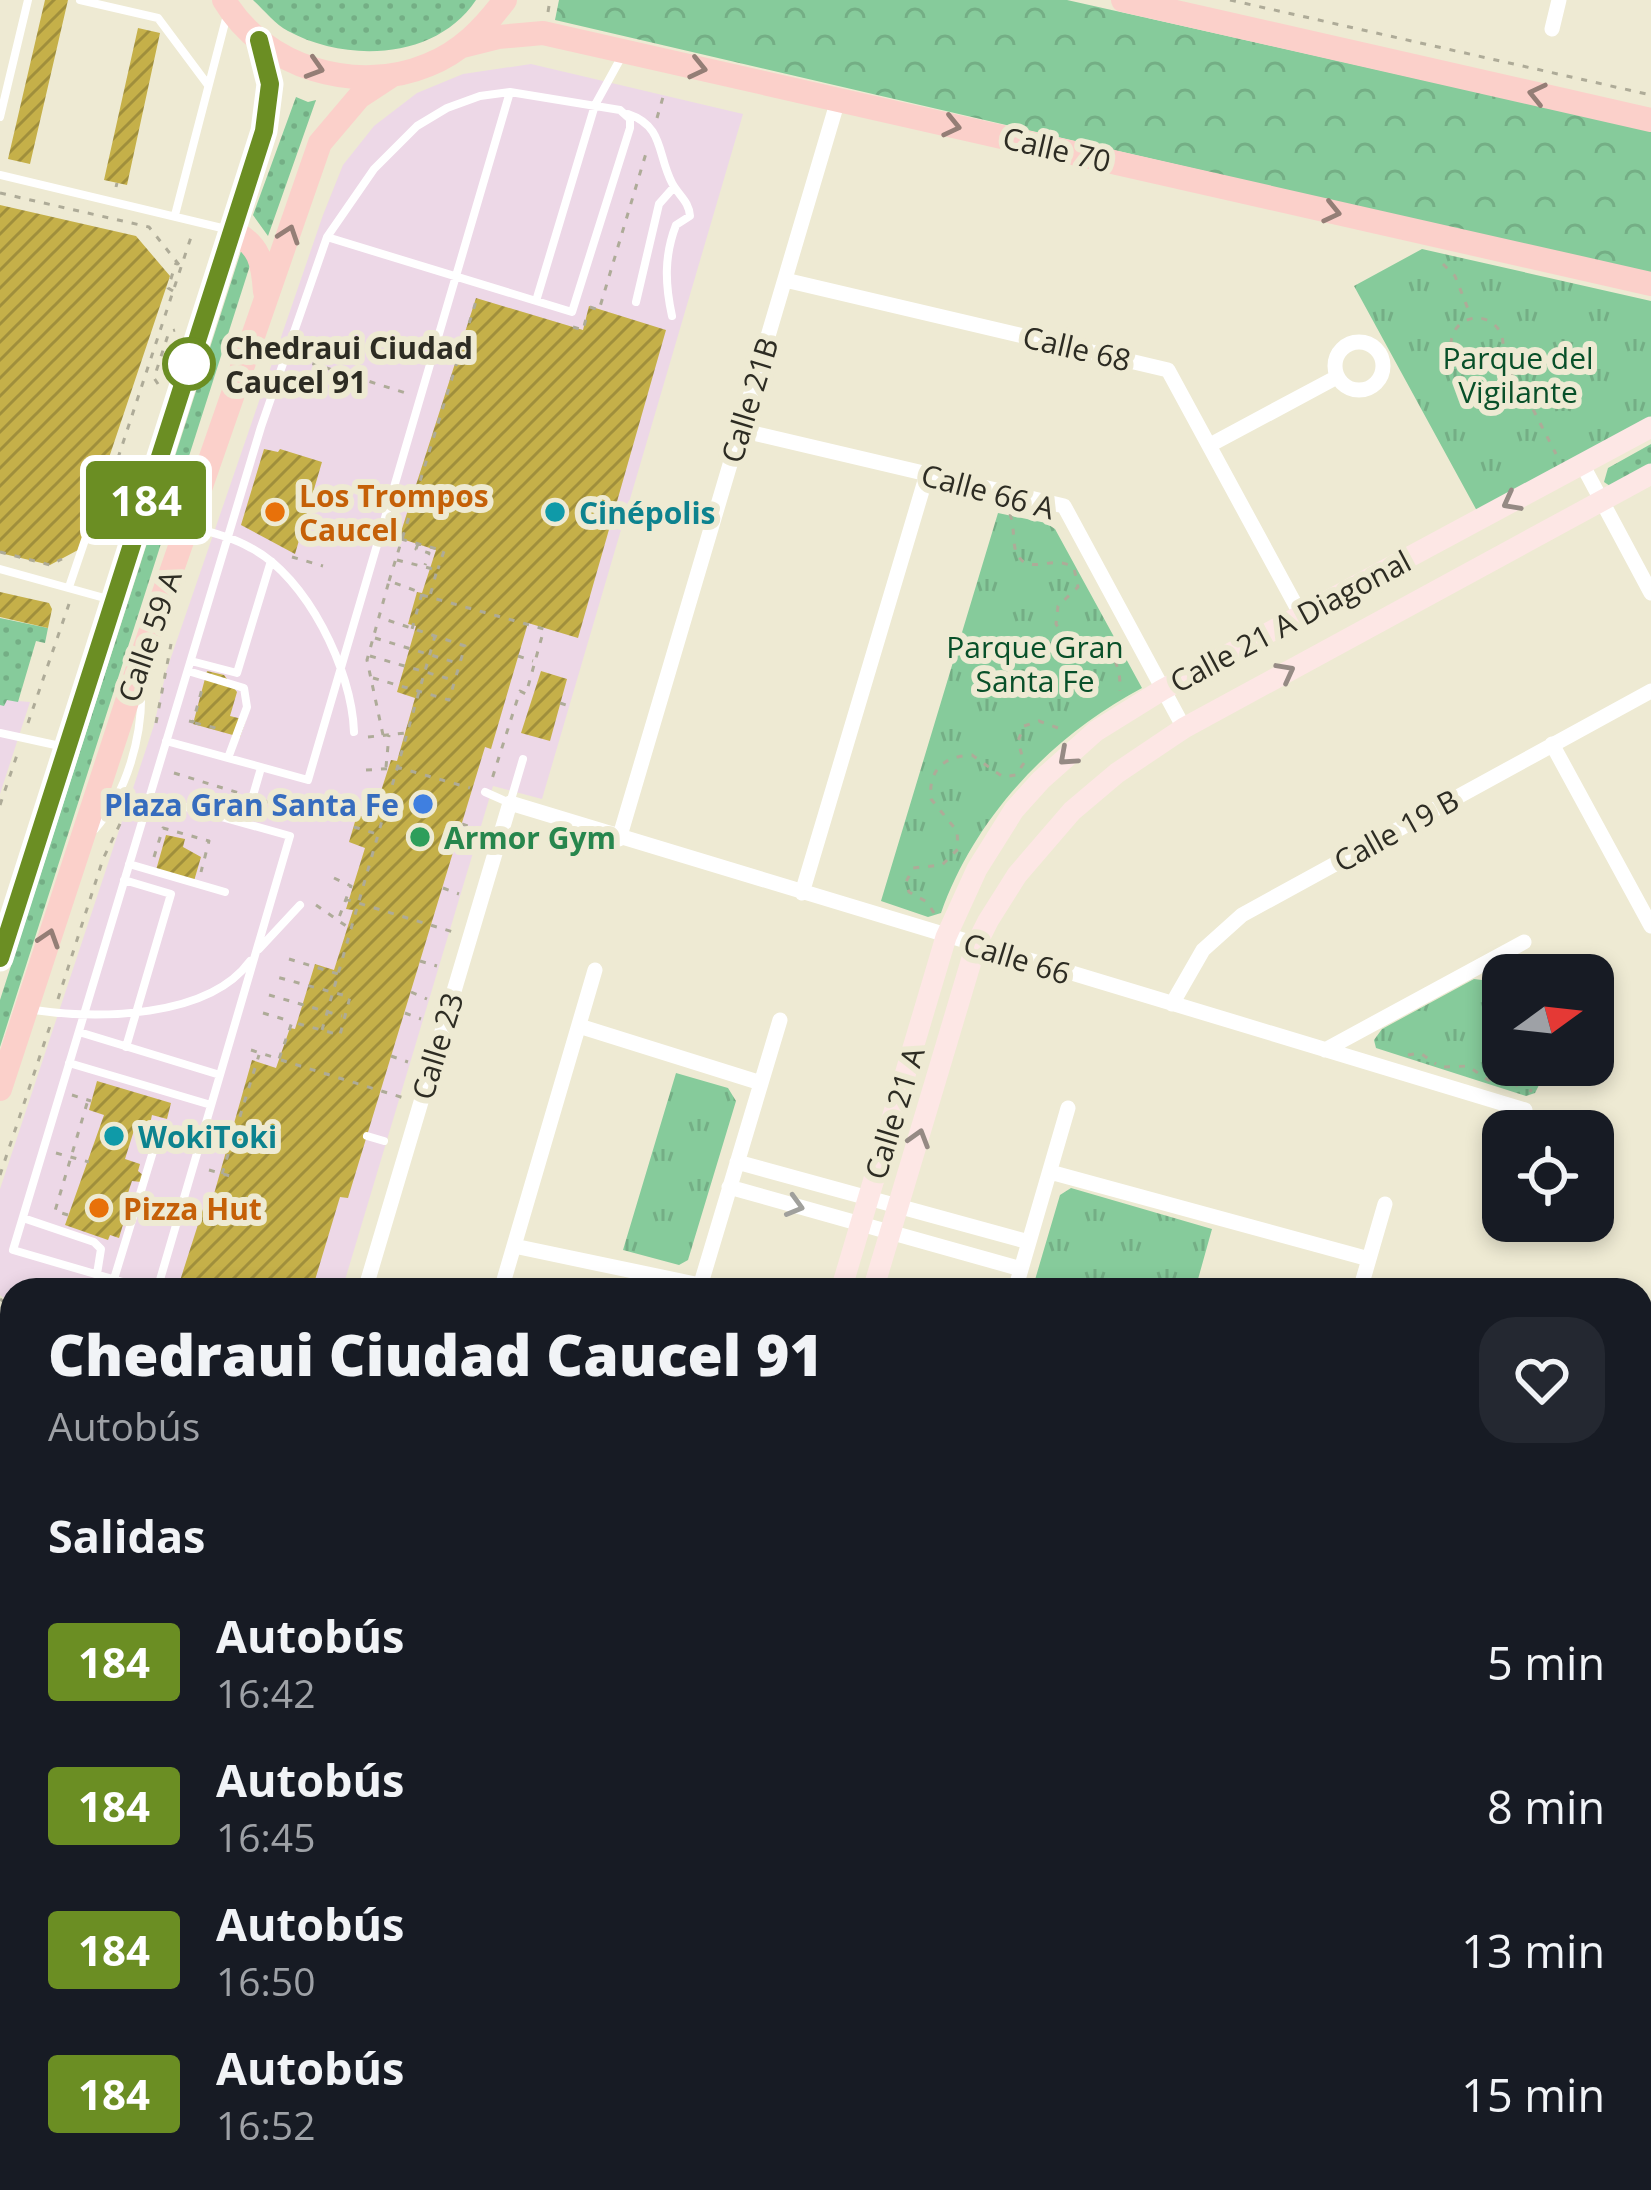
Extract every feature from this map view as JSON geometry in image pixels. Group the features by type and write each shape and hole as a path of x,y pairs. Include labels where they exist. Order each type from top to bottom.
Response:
{"main road":[{"path":"226,4 259,40 289,60 356,78 391,76 428,65 462,46 505,0"},
{"path":"1123,0 1651,120"},
{"name":"Calle 70","path":"462,46 543,33 1651,284"},
{"name":"Calle 59 A","path":"0,958 268,112 270,84 259,40"},
{"name":"Calle 59 A","path":"0,1089 140,662 320,143 359,97 391,76"},
{"path":"232,231 257,250 266,300"},
{"name":"Calle 21 A Diagonal","path":"946,937 977,869 1014,810 1096,731 1570,462 1651,427"},
{"name":"Calle 21 A Diagonal","path":"976,945 1017,875 1072,811 1117,772 1184,728 1651,474"},
{"name":"Calle 21 A","path":"845,1278 946,937"},
{"name":"Calle 21 A","path":"878,1278 976,945"}],"street":[{"path":"1552,29 1559,0"},
{"name":"Calle 21B","path":"619,838 838,100"},
{"name":"Calle 68","path":"785,280 1168,370 1301,615"},
{"path":"1210,446 1337,377"},
{"name":"Calle 66 A","path":"740,430 1064,506 1184,728"},
{"path":"1570,462 1601,501 1651,593"},
{"path":"802,893 927,474"},
{"name":"Calle 19 B","path":"1172,1004 1204,950 1242,915 1651,691"},
{"path":"1552,744 1651,926"},
{"name":"Calle 66","path":"510,803 1525,1110"},
{"name":"Calle 23","path":"369,1278 510,803"},
{"path":"1502,954 1524,942"},
{"path":"1325,1050 1482,965"},
{"path":"505,1278 596,970"},
{"path":"702,1278 780,1020"},
{"path":"579,1026 761,1083"},
{"path":"1018,1278 1069,1108"},
{"path":"737,1162 1029,1242"},
{"path":"1050,1172 1370,1258"},
{"path":"729,1187 1021,1269"},
{"path":"1364,1278 1385,1204"},
{"path":"514,1246 658,1278"}],"lane":[{"path":"0,117 28,0"},
{"path":"80,0 158,18 208,86"},
{"path":"175,215 226,4"},
{"path":"536,301 595,104 625,51"},
{"path":"0,53 15,56"},
{"path":"166,741 308,780 510,92"},
{"path":"108,1278 13,1250 228,538 327,237 374,169 417,127 447,108 510,92 595,104 644,119 653,129 674,187 689,206 690,216 676,225 667,252 665,277 672,316"},
{"path":"327,237 572,312 631,128 626,114"},
{"path":"0,175 232,231"},
{"path":"636,302 658,204 674,187"},
{"path":"72,588 105,482 160,457"},
{"path":"188,525 228,538 271,561 310,608 332,644 358,735"},
{"path":"189,666 237,673 271,561"},
{"path":"0,569 114,601"},
{"path":"189,666 244,688 247,707 228,758"},
{"path":"0,733 67,748"},
{"path":"484,792 510,803 523,759"},
{"path":"245,824 261,768"},
{"path":"150,797 290,836 158,1278"},
{"path":"130,864 225,892"},
{"path":"124,880 171,894 127,1047"},
{"path":"26,1009 83,1017 136,1013 193,998 242,971 300,905"},
{"path":"79,1032 220,1075"},
{"path":"69,1063 212,1105"},
{"path":"115,1278 155,1145 170,1132 202,1134"},
{"path":"367,1136 384,1141"},
{"path":"23,1218 94,1242 101,1249 97,1274"}],"path":[{"path":"546,19 550,0"},
{"path":"1230,0 1651,94"},
{"path":"583,330 589,307 598,310 665,90"},
{"path":"0,193 148,226 182,268"},
{"path":"112,477 193,231"},
{"path":"175,291 168,288 177,262"},
{"path":"1443,264 1455,276 1472,318"},
{"path":"386,769 386,735 368,656 476,298"},
{"path":"1472,318 1489,320 1501,334 1498,360 1475,370 1454,358 1453,333 1472,318"},
{"path":"286,356 411,394"},
{"path":"1498,360 1520,384 1570,462"},
{"path":"1014,494 1009,516 1016,527 1016,551 1028,565 1057,560 1074,568 1078,587 1058,606 1056,625 1069,639 1091,642 1112,658 1121,682 1116,700"},
{"path":"400,542 444,551 430,597"},
{"path":"418,545 429,553 424,567"},
{"path":"0,553 50,565 82,548"},
{"path":"292,557 322,566"},
{"path":"395,559 437,570"},
{"path":"389,581 422,595 544,629 526,694"},
{"path":"28,723 72,588"},
{"path":"412,628 422,595"},
{"path":"372,678 449,700 465,646 379,618"},
{"path":"322,1030 435,636"},
{"path":"373,638 460,664"},
{"path":"368,656 455,681"},
{"path":"518,656 535,661"},
{"path":"194,722 204,685"},
{"path":"366,770 400,768 484,792 490,789 520,691 534,696"},
{"path":"179,718 224,730"},
{"path":"934,915 926,902 909,892 906,882 913,868 947,862 958,849 957,831 931,799 938,766 972,755 1003,777 1016,775 1024,763 1018,741 1024,726 1040,721 1072,729"},
{"path":"358,735 408,733"},
{"path":"0,805 20,747"},
{"path":"462,824 478,829"},
{"path":"354,827 380,835"},
{"path":"152,864 163,828 209,841 199,878"},
{"path":"334,878 351,886 338,920"},
{"path":"443,888 458,894"},
{"path":"346,899 447,930"},
{"path":"316,905 351,929"},
{"path":"290,959 338,974"},
{"path":"420,961 436,966"},
{"path":"263,1013 340,1035 350,997 273,976"},
{"path":"411,992 427,999"},
{"path":"268,995 345,1016"},
{"path":"405,1013 421,1019"},
{"path":"279,1059 292,1022"},
{"path":"0,1175 48,1030"},
{"path":"250,1050 421,1103"},
{"path":"222,1174 259,1053"},
{"path":"1400,1054 1420,1053 1441,1067 1468,1066 1482,1076"},
{"path":"391,1056 408,1062"},
{"path":"68,1215 56,1211 90,1100 70,1095"},
{"path":"52,1152 88,1162"},
{"path":"202,1168 238,1178"}],"shaded area":[{"path":"531,64 743,114 542,799 493,786 346,1278 0,1278 0,1189 154,725 166,672 323,215 343,165 374,126 417,93 463,74"},
{"path":"6,700 30,702 0,794 0,705"}],"green space":[{"path":"253,0 476,0 438,35 414,45 363,51 337,48 288,31"},
{"path":"559,0 1067,0 1651,131 1651,275 555,20"},
{"path":"296,97 316,100 268,236 253,215"},
{"path":"243,245 253,256 0,1047 0,1000"},
{"name":"Parque del Vigilante","path":"1422,249 1651,301 1651,418 1477,511 1354,286"},
{"path":"1651,444 1651,466 1610,486 1604,482 1608,468"},
{"name":"Parque Gran Santa Fe","path":"998,513 1055,529 1142,688 1078,729 1021,782 974,844 941,913 928,917 881,901"},
{"path":"0,618 48,628 45,643 36,641 18,702 7,700 4,706 0,705"},
{"path":"1474,979 1482,980 1482,1082 1376,1048 1374,1040 1382,1029"},
{"path":"676,1073 728,1088 736,1101 688,1260 679,1265 623,1250"},
{"path":"1495,1086 1538,1086 1526,1096"},
{"path":"1071,1188 1212,1229 1198,1278 1036,1278 1060,1195"}],"building":[{"path":"45,0 68,0 30,164 8,159"},
{"path":"138,28 160,33 127,185 104,180"},
{"path":"0,205 136,236 170,276 78,550 50,565 0,553"},
{"name":"Plaza Gran Santa Fe","path":"476,298 583,330 589,306 666,330 578,638 528,623 491,749 485,747 348,1198 340,1197 316,1278 181,1278 203,1209 230,1217 234,1202 214,1194 252,1060 276,1068 290,1028 295,1029 315,964 334,970 353,910 346,909 365,848 349,842 357,815 372,819 391,760 397,761 415,698 397,692 416,626 408,624 436,550 399,538"},
{"name":"Los Trompos Caucel","path":"264,449 322,462 295,554 241,525"},
{"path":"0,592 49,603 48,628 0,617"},
{"path":"207,671 224,675 237,692 230,716 246,720 240,737 193,724"},
{"path":"541,671 567,679 550,741 521,733"},
{"path":"166,835 185,839 183,847 201,857 194,881 156,870"},
{"path":"97,1081 171,1103 167,1119 152,1115 149,1128 136,1124 125,1159 140,1164 138,1171 144,1176 141,1182 132,1181 119,1238 110,1235 108,1240 65,1225 104,1115 89,1110"}],"bus line":[{"name":"184","path":"0,958 264,131 270,84 259,40"}],"place":[{"name":"Chedraui Ciudad Caucel 91","path":"189,364"},
{"name":"Los Trompos Caucel","path":"275,512"},
{"name":"Cinépolis","path":"555,512"},
{"name":"Plaza Gran Santa Fe","path":"423,804"},
{"name":"Armor Gym","path":"420,837"},
{"name":"WokiToki","path":"114,1136"},
{"name":"Pizza Hut","path":"99,1208"}]}
